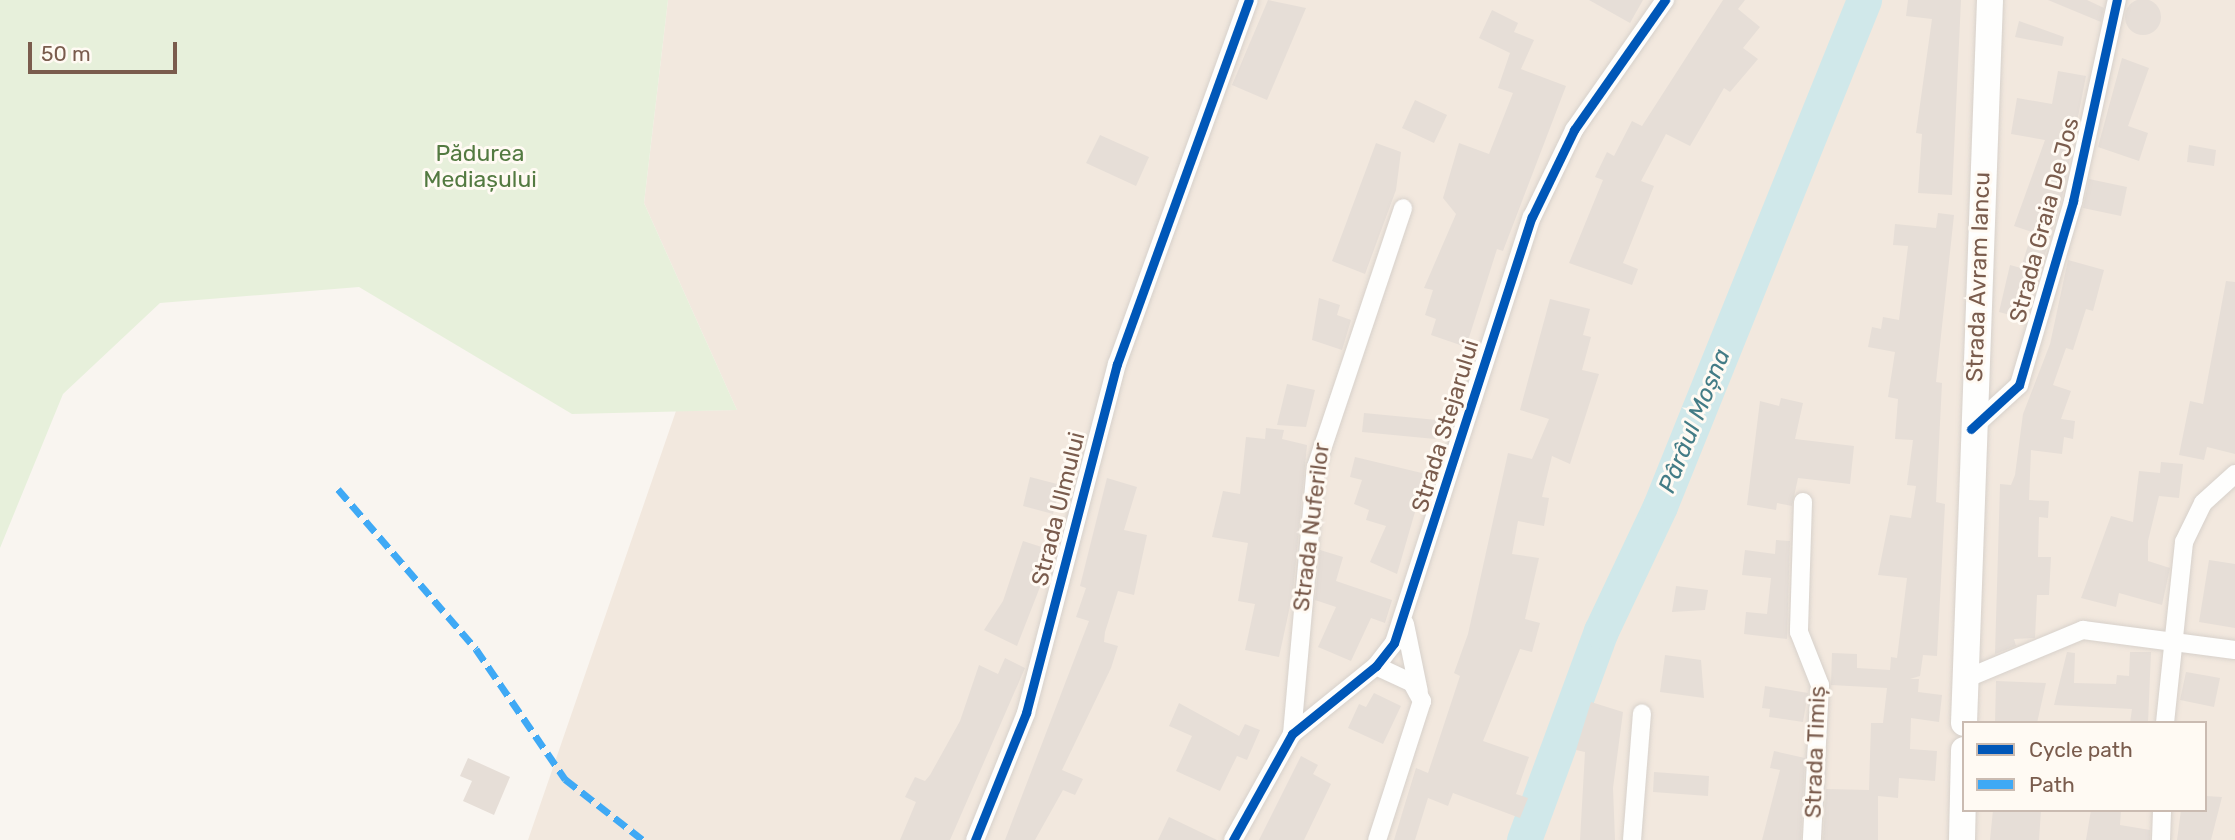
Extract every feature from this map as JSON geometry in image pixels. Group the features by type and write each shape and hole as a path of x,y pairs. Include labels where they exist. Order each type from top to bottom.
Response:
{"main road":[{"name":"Strada Avram Iancu","path":"1964,721 1971,429 1990,0"},
{"path":"1962,840 1963,812"}],"street":[{"name":"Strada Ulmului","path":"975,840 1026,713 1089,452 1249,0"},
{"name":"Strada Stejarului","path":"1233,840 1292,734 1376,666 1405,621 1532,217 1574,130 1665,0"},
{"name":"Strada Graia De Jos","path":"1971,429 2019,385 2073,201 2117,0"},
{"name":"Strada Nuferilor","path":"1292,734 1315,467 1403,208"},
{"path":"2165,721 2169,639 2192,523 2235,474"},
{"name":"Strada Timiș","path":"1803,502 1799,632 1820,685 1812,840"},
{"path":"1377,840 1420,712 1419,691 1405,621"},
{"path":"1965,679 2083,630 2169,639 2235,650"},
{"path":"1376,666 1419,691"},
{"path":"1632,840 1642,713"},
{"path":"2161,840 2162,812"}],"shaded area":[{"path":"668,0 2235,0 2235,840 528,840 676,411 737,410 644,203"}],"green space":[{"name":"Pădurea Mediașului","path":"0,0 668,0 644,203 737,410 572,414 359,287 160,303 63,394 0,548"}],"building":[{"path":"2143,-1 2156,4 2161,17 2156,30 2143,35 2130,30 2125,17 2130,4"},
{"path":"1268,0 1306,8 1267,100 1232,85"},
{"path":"1589,0 1643,0 1630,23"},
{"path":"1723,0 1745,0 1738,9 1760,27 1743,48 1758,59 1730,92 1724,88 1690,146 1666,134 1641,181 1654,186 1623,263 1638,269 1632,285 1569,263 1603,180 1595,177 1607,152 1614,156 1632,121 1642,126"},
{"path":"1908,0 1961,0 1952,195 1918,193 1922,134 1916,133 1932,19 1906,16"},
{"path":"2048,0 2087,0 2104,8 2101,22"},
{"path":"1492,10 1518,23 1514,32 1534,40 1521,69 1566,86 1503,251 1497,249 1466,347 1431,335 1436,319 1425,315 1433,290 1424,288 1456,214 1443,198 1459,143 1489,154 1513,93 1498,88 1510,53 1479,38"},
{"path":"2019,21 2064,37 2062,46 2015,37"},
{"path":"2122,58 2149,68 2128,126 2148,133 2139,161 2098,147"},
{"path":"2058,71 2086,76 2062,198 2025,319 1999,312 2010,265 2021,268 2032,232 2014,226 2045,140 2011,134 2017,98 2052,104"},
{"path":"1415,100 1447,115 1434,143 1402,128"},
{"path":"1100,135 1149,157 1136,186 1086,163"},
{"path":"1376,143 1401,152 1396,190 1365,274 1332,261"},
{"path":"2189,145 2216,150 2214,166 2187,162"},
{"path":"2089,179 2127,187 2121,216 2083,208"},
{"path":"1938,213 1954,215 1936,382 1942,383 1936,502 1945,504 1937,656 1923,655 1920,676 1910,679 1919,679 1918,692 1942,695 1939,722 1911,718 1910,749 1937,751 1935,781 1899,778 1898,798 1878,796 1878,840 1823,840 1826,789 1869,790 1871,723 1883,723 1887,688 1831,685 1832,653 1857,654 1857,668 1890,670 1891,657 1897,658 1907,578 1878,575 1890,515 1911,518 1916,486 1907,485 1913,440 1895,439 1898,399 1888,397 1895,352 1868,347 1872,327 1881,329 1883,317 1899,320 1908,246 1893,245 1895,224 1936,228"},
{"path":"2068,260 2104,270 2093,311 2086,309 2073,350 2066,348 2053,385 2071,391 2061,419 2075,421 2073,439 2064,437 2062,454 2031,450 2029,500 2049,501 2048,518 2039,517 2038,557 2051,557 2049,595 2037,595 2035,638 2014,639 2016,646 1995,654 2000,484 2011,485 2015,475 2023,414 2050,344"},
{"path":"2226,281 2235,282 2235,454 2207,447 2204,460 2179,455 2190,401 2203,404"},
{"path":"1319,298 1340,305 1337,315 1351,320 1342,350 1312,340"},
{"path":"1550,299 1590,309 1583,335 1591,337 1582,370 1599,374 1570,464 1552,456 1542,497 1549,498 1544,526 1518,521 1512,554 1539,558 1525,619 1540,623 1532,652 1520,649 1483,741 1529,757 1516,794 1528,798 1520,818 1453,793 1448,806 1428,798 1415,840 1394,840 1416,768 1428,773 1460,676 1454,673 1468,634 1508,453 1532,459 1549,419 1520,410"},
{"path":"1287,384 1315,390 1306,427 1277,425"},
{"path":"1781,398 1803,403 1795,439 1854,446 1850,484 1798,478 1792,506 1777,503 1776,510 1747,505 1760,401 1779,406"},
{"path":"1364,413 1437,420 1435,439 1362,432"},
{"path":"1266,428 1284,430 1282,439 1307,445 1293,592 1279,657 1245,650 1255,604 1238,601 1248,543 1212,537 1223,491 1240,494 1246,437 1265,439"},
{"path":"1355,457 1426,474 1397,574 1370,562 1386,526 1366,520 1369,510 1354,504 1362,480 1350,477"},
{"path":"2161,462 2183,464 2179,498 2159,496 2148,541 2148,561 2170,568 2162,605 2119,593 2116,607 2081,598 2111,516 2133,522 2139,471 2160,473"},
{"path":"1030,477 1061,485 1053,514 1023,506"},
{"path":"1107,478 1137,487 1124,530 1147,535 1134,595 1118,591 1105,632 1104,642 1118,646 1111,668 1062,770 1083,779 1075,795 1063,790 1035,840 1005,840 1089,621 1076,617 1086,588 1080,586"},
{"path":"1776,540 1790,541 1787,639 1744,634 1746,612 1767,614 1771,578 1742,575 1745,550 1775,554"},
{"path":"1023,541 1054,551 1017,646 984,630 1003,601"},
{"path":"1320,550 1343,557 1336,581 1392,600 1385,623 1371,618 1351,661 1318,647 1336,607 1315,600"},
{"path":"2209,560 2235,564 2235,628 2199,622"},
{"path":"1676,586 1708,590 1705,610 1672,612"},
{"path":"2067,652 2075,653 2074,683 2116,684 2117,675 2129,676 2130,652 2151,652 2148,721 2130,721 2132,709 2054,705"},
{"path":"1665,655 1701,660 1704,698 1660,692"},
{"path":"1005,658 1025,668 950,840 900,840 916,802 905,797 915,777 925,781 930,775 960,721 979,665 998,674"},
{"path":"2186,672 2220,678 2214,707 2180,700"},
{"path":"1996,681 2046,683 2037,721 1995,721"},
{"path":"1765,686 1808,693 1803,722 1769,717 1770,709 1762,708"},
{"path":"1374,693 1401,706 1383,744 1348,728 1359,704 1366,707"},
{"path":"1591,702 1623,712 1613,788 1615,840 1580,840 1585,752 1576,750"},
{"path":"1179,703 1239,736 1245,724 1260,730 1247,760 1237,756 1220,791 1176,771 1192,736 1169,726"},
{"path":"1774,751 1805,758 1801,840 1762,840 1780,770 1770,768"},
{"path":"1301,756 1318,765 1313,774 1331,784 1304,840 1259,840"},
{"path":"468,758 510,777 494,815 463,801 472,781 460,776"},
{"path":"1654,772 1709,776 1708,796 1653,792"},
{"path":"2207,796 2222,797 2211,840 2177,840 2181,812 2207,812"},
{"path":"1993,812 2041,812 2039,840 1990,840"},
{"path":"2091,812 2121,812 2120,825 2150,830 2150,840 2086,840"},
{"path":"1169,817 1217,840 1158,840"}],"waterway":[{"name":"Pârâul Moșna","path":"1524,840 1601,631 1660,506 1864,0"}],"marked path":[{"path":"338,489 476,649 565,779 643,840"}],"cycle path":[{"path":"975,840 1026,713 1117,364 1249,0"},
{"path":"1233,840 1292,734 1376,666 1394,643 1532,217 1574,130 1665,0"},
{"path":"1971,429 2019,385 2073,201 2117,0"}]}
